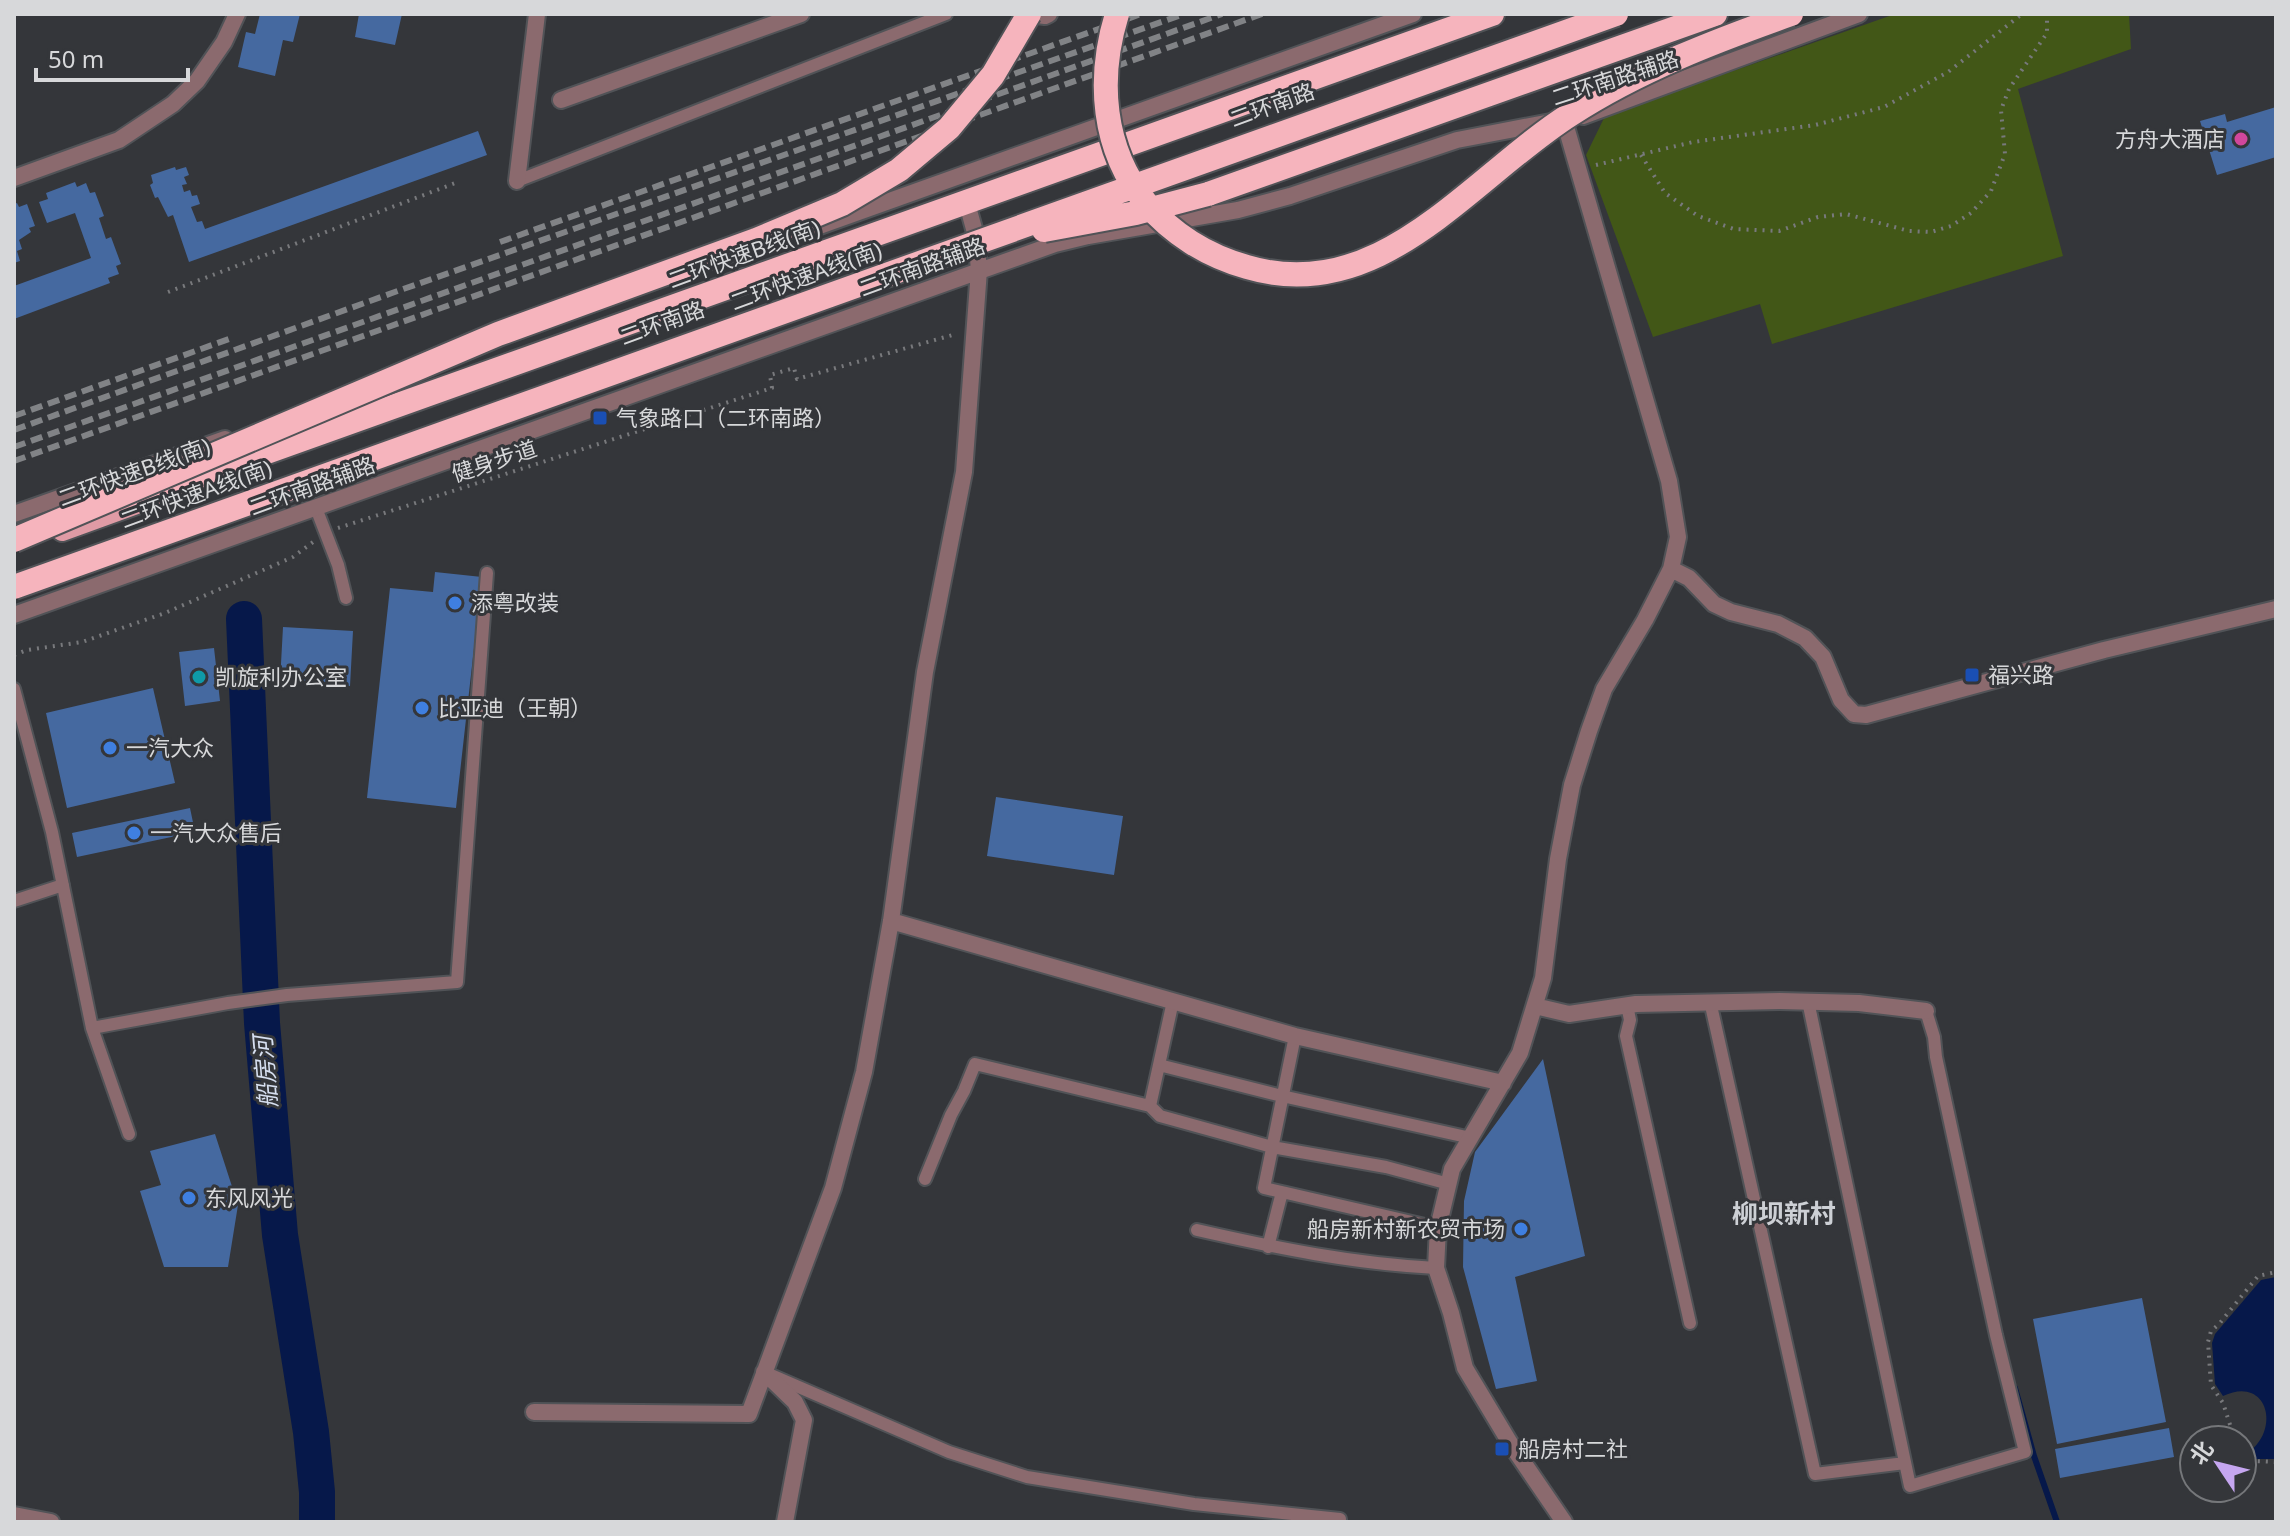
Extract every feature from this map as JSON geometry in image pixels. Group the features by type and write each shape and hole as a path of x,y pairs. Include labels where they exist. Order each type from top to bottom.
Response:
{"highway":[{"path":"14,544 498,334 756,240 842,204 899,170 949,128 993,75 1029,14"},
{"path":"1117,14 1106,60 1107,109 1118,156 1140,195 1169,226 1219,258 1255,270 1304,276 1357,265 1408,239 1527,145 1611,90 1692,52 1791,14"},
{"name":"二环快速B线(南)","path":"14,544 1492,14"},
{"name":"二环快速A线(南)","path":"14,587 966,243 1616,14"},
{"path":"966,243 1118,217 1191,200 1715,14"}],"main road":[{"name":"二环南路","path":"14,544 1508,14"},
{"name":"二环南路","path":"14,580 966,243 1597,14"}],"street":[{"path":"14,178 119,140 173,104 197,81 224,42 237,14"},
{"path":"517,181 537,14"},
{"path":"561,100 801,14"},
{"path":"1029,14 1049,14"},
{"path":"14,514 1413,14"},
{"name":"二环南路辅路","path":"14,615 1071,239 1250,207 1457,140 1564,120 1607,108 1859,14"},
{"path":"1564,120 1669,481 1678,537 1671,569 1604,689 1576,771 1558,859 1543,978 1520,1053 1452,1169 1438,1228 1436,1268 1465,1368 1510,1443 1564,1522"},
{"path":"534,1412 749,1414 833,1188 864,1072 891,921 925,672 964,472 979,270 966,243 968,207"},
{"path":"1671,569 1689,578 1714,604 1731,612 1778,624 1805,638 1823,657 1841,700 1854,714 1866,715 2104,650 2276,609"},
{"path":"891,921 1295,1036 1503,1083"},
{"path":"1535,1006 1569,1014 1627,1005 1808,1001 1926,1011"},
{"path":"764,1372 795,1402 804,1420 785,1522"},
{"path":"14,1515 51,1522"}],"lane":[{"path":"517,181 946,14"},
{"path":"316,508 338,565 346,598"},
{"path":"92,1028 287,995 457,982 487,573"},
{"path":"14,689 52,832 92,1028 129,1134"},
{"path":"14,901 63,885"},
{"path":"1150,1106 1173,1001"},
{"path":"1710,1001 1815,1474 1905,1463"},
{"path":"1808,1001 1910,1486 2025,1452 1996,1335 1926,1011"},
{"path":"1627,1005 1630,1020 1626,1036 1690,1323"},
{"path":"1295,1036 1264,1188 1438,1228"},
{"path":"925,1179 975,1064 1150,1106 1160,1116 1272,1147 1386,1167 1449,1184"},
{"path":"1159,1065 1471,1138"},
{"path":"1268,1247 1282,1192"},
{"path":"1197,1230 1268,1247 1384,1266 1436,1268"},
{"path":"764,1372 949,1452 1027,1477 1194,1504 1340,1519"}],"path":[{"path":"1578,170 1693,142 1815,125 1884,107 1948,72 2022,14"},
{"path":"1641,155 1665,193 1698,216 1734,229 1779,231 1818,217 1846,214 1909,231 1931,232 1951,226 1971,213 1991,191 2005,154 2001,110 2009,89 2047,33 2047,14"},
{"path":"168,292 458,182"},
{"name":"健身步道","path":"14,655 27,650 82,642 165,613 293,557 325,533 772,388 770,375 794,368 797,379 974,329"},
{"path":"2230,1424 2223,1403 2211,1385 2208,1342 2211,1331 2258,1276 2276,1272"}],"green space":[{"path":"1895,14 2129,14 2131,49 2018,89 2063,256 1772,344 1760,304 1653,337 1586,155 1605,116"}],"water":[{"path":"2276,1277 2276,1459 2258,1459 2258,1443 2266,1422 2260,1400 2251,1393 2239,1391 2223,1396 2215,1384 2212,1343 2215,1334 2261,1280"}],"building":[{"path":"260,14 300,14 293,42 283,40 275,76 238,67 246,32 255,34"},
{"path":"359,14 402,14 395,45 355,37"},
{"name":"方舟大酒店","path":"2276,107 2276,157 2217,175 2200,121 2225,114 2227,122"},
{"path":"478,131 487,155 189,262 173,215 168,217 150,185 153,183 151,175 175,167 176,170 186,167 189,175 184,177 187,184 182,185 184,192 190,190 192,196 197,195 200,204 191,207 197,222 202,221 205,229"},
{"path":"75,182 77,187 86,183 90,193 95,192 104,216 99,218 106,239 111,237 121,264 116,266 119,274 108,278 110,283 14,319 14,286 91,258 75,213 47,223 39,202 48,199 46,193"},
{"path":"17,203 19,207 27,204 35,226 29,228 31,232 19,240 22,249 17,251 20,261 14,263 14,204"},
{"name":"比亚迪（王朝）","path":"435,572 482,577 456,808 367,798 390,588 433,592"},
{"path":"283,627 353,631 350,686 280,682"},
{"name":"凯旋利办公室","path":"214,648 220,701 185,706 179,652"},
{"name":"一汽大众","path":"153,688 175,783 67,808 46,713"},
{"path":"996,797 1123,816 1114,875 987,856"},
{"name":"一汽大众售后","path":"190,808 195,832 77,857 72,833"},
{"name":"船房新村新农贸市场","path":"1543,1059 1585,1256 1515,1277 1537,1381 1496,1389 1463,1267 1464,1201 1475,1152"},
{"name":"东风风光","path":"215,1134 238,1205 228,1267 164,1267 140,1191 161,1185 150,1151"},
{"path":"2142,1298 2166,1422 2057,1444 2033,1319"},
{"path":"2169,1428 2174,1457 2060,1478 2055,1449"}],"waterway":[{"name":"船房河","path":"244,619 262,1023 280,1235 311,1432 317,1522"},
{"path":"2015,1388 2057,1522"}],"railway":[{"path":"500,242 1141,14"},
{"path":"14,430 392,293 1184,14"},
{"path":"14,447 1222,14"},
{"path":"14,461 1262,14"},
{"path":"14,416 229,339"}],"place":[{"name":"方舟大酒店","path":"2241,139"},
{"name":"气象路口（二环南路）","path":"600,418"},
{"name":"添粤改装","path":"455,603"},
{"name":"福兴路","path":"1972,675"},
{"name":"凯旋利办公室","path":"199,677"},
{"name":"比亚迪（王朝）","path":"422,708"},
{"name":"一汽大众","path":"110,748"},
{"name":"一汽大众售后","path":"134,833"},
{"name":"东风风光","path":"189,1198"},
{"name":"船房新村新农贸市场","path":"1521,1229"},
{"name":"船房村二社","path":"1502,1449"}],"district":[{"name":"柳坝新村","path":"1784,1214"}]}
